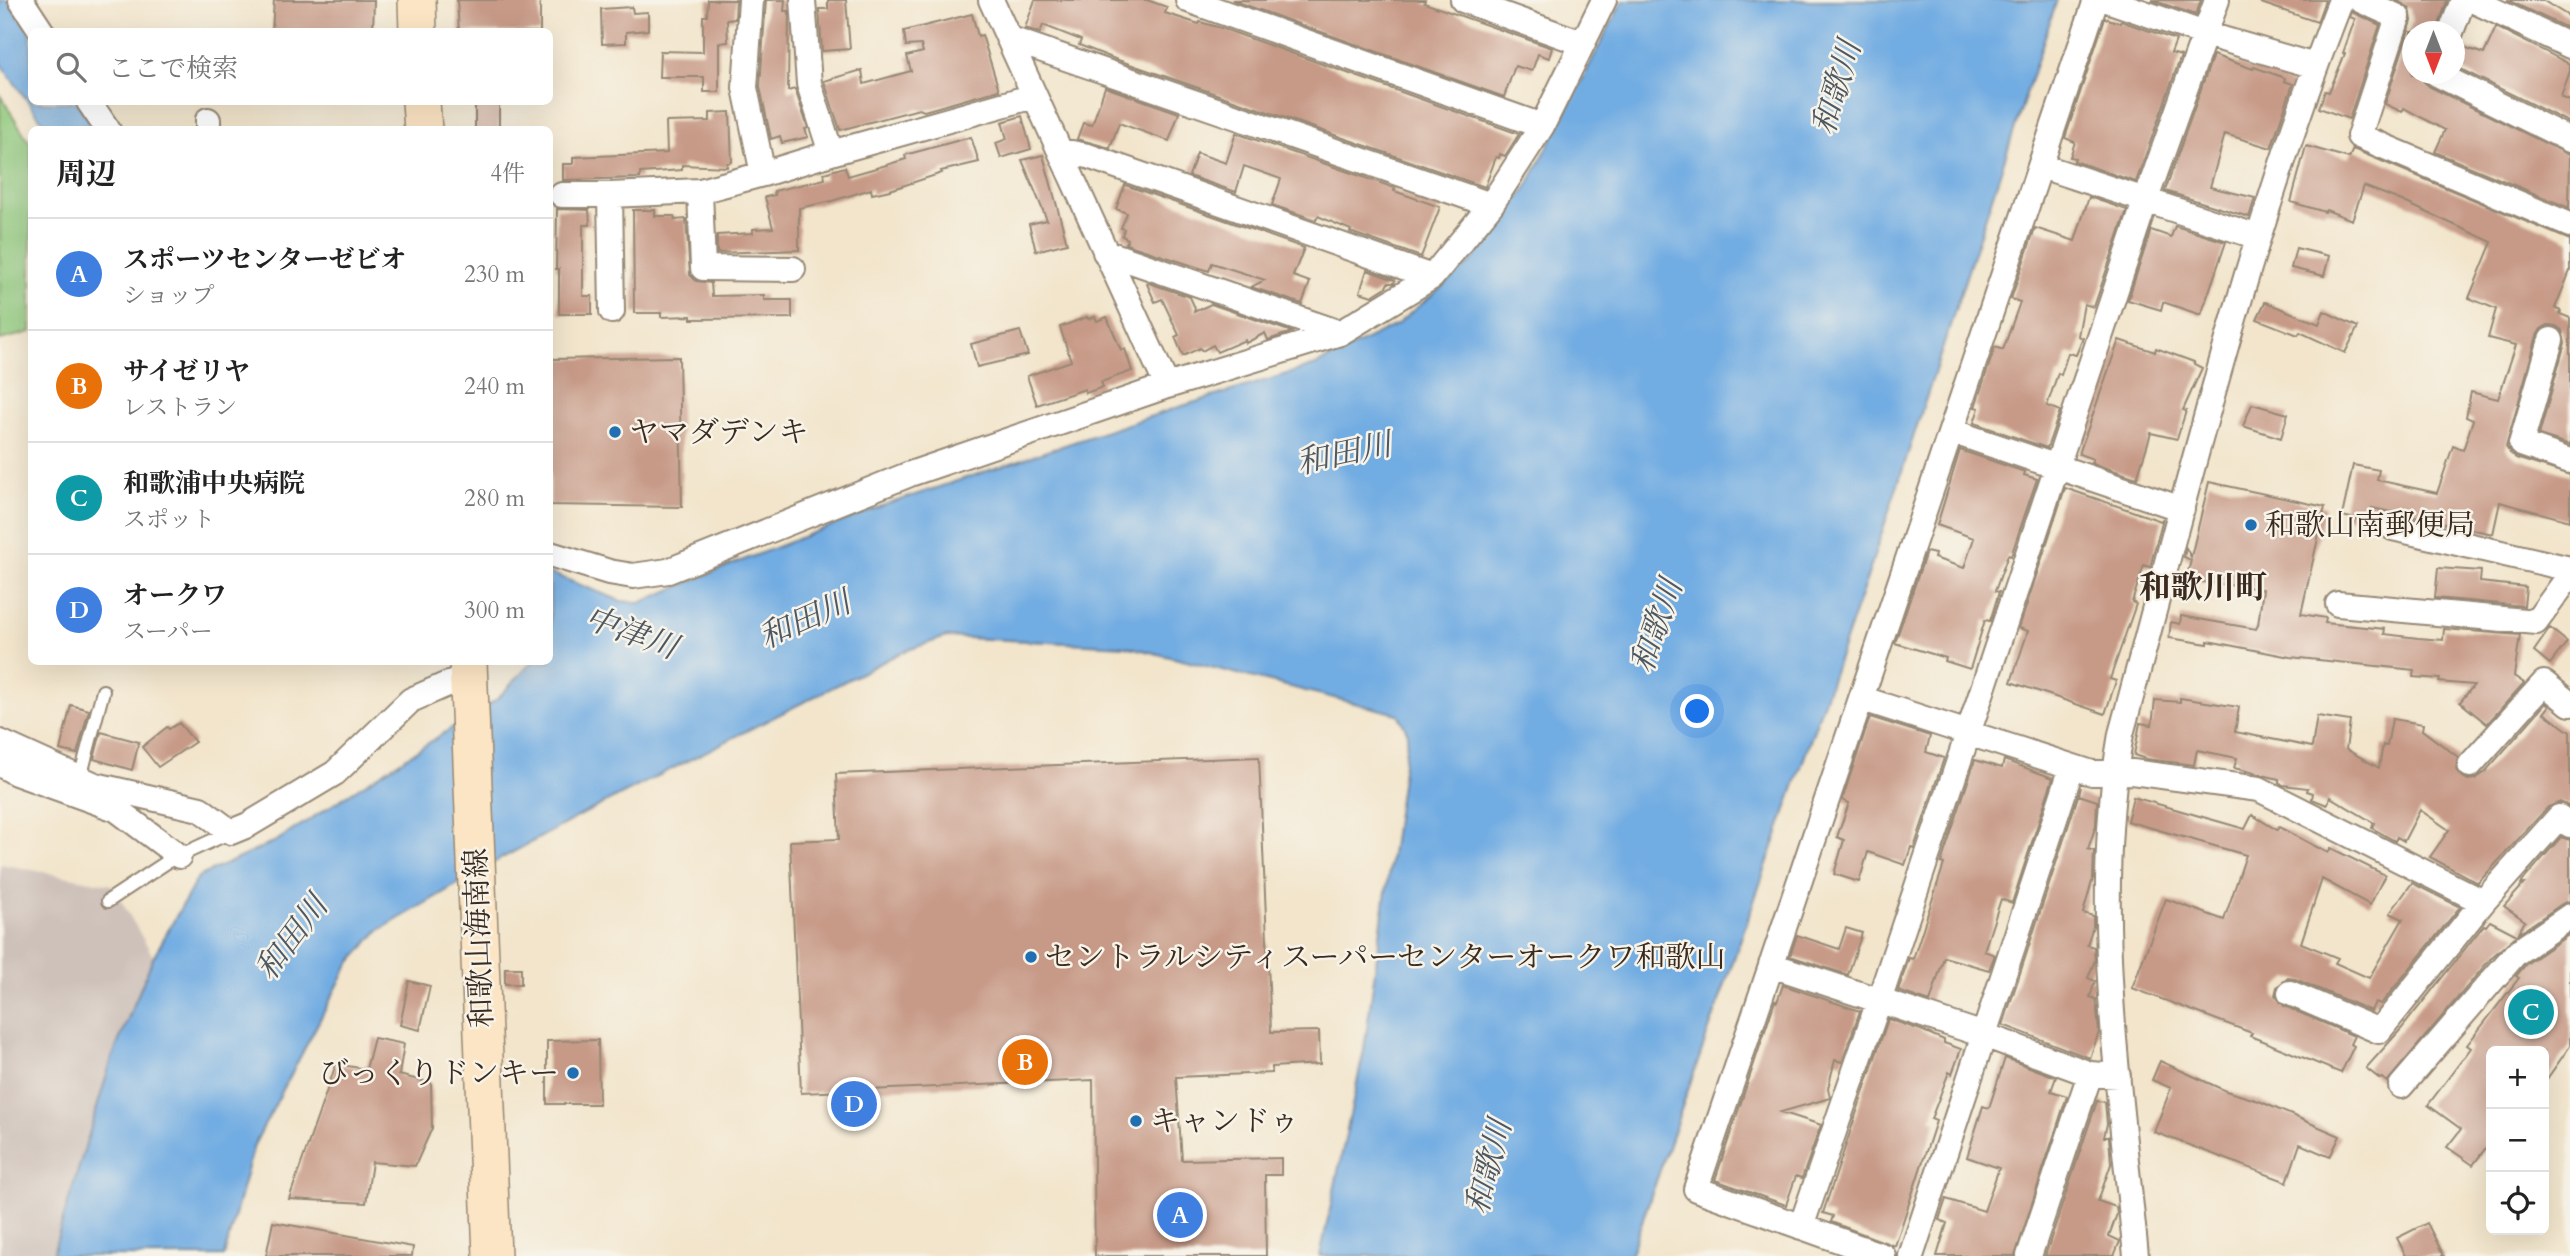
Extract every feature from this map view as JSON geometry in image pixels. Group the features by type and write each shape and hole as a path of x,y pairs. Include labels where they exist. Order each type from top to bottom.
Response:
{"main road":[{"path":"417,0 418,28"},
{"path":"442,0 443,28"},
{"path":"421,105 423,126"},
{"path":"446,105 447,126"},
{"name":"和歌山海南線","path":"456,682 465,902 467,1256"},
{"name":"和歌山海南線","path":"465,902 492,1256"}],"street":[{"path":"21,0 39,28"},
{"path":"751,0 745,88 763,174"},
{"path":"803,0 809,84 831,153"},
{"path":"990,0 1167,386"},
{"path":"1188,0 1542,126"},
{"path":"1463,0 1583,43"},
{"path":"553,555 632,576 668,571 910,474 1167,386 1340,333 1432,276 1491,205 1542,126 1604,0"},
{"path":"1883,1256 1696,1189 2096,0"},
{"path":"2106,0 2206,34 2315,66"},
{"path":"1801,1227 1880,1001 2146,199 2217,0"},
{"path":"2136,1256 2111,980 2107,874 2114,774 2121,734 2258,237 2315,66 2341,0"},
{"path":"2360,0 2399,18 2359,136 2570,225"},
{"path":"2455,21 2463,0"},
{"path":"2472,0 2570,46"},
{"path":"1008,38 1491,205"},
{"path":"2457,84 2570,140"},
{"path":"562,195 700,191 1034,96"},
{"path":"91,105 105,126"},
{"path":"1060,151 1088,156 1432,276"},
{"path":"2042,166 2258,237"},
{"path":"700,191 703,268 793,269"},
{"path":"610,195 612,311"},
{"path":"1105,252 1340,333"},
{"path":"2551,340 2521,444 2570,461"},
{"path":"1951,431 2182,509"},
{"path":"2393,528 2570,569"},
{"path":"2339,604 2536,622 2570,575"},
{"path":"0,743 95,785 200,809 231,832 248,825 335,773 411,700 456,682"},
{"path":"2470,765 2544,683 2570,704"},
{"path":"1863,699 2092,774 2132,772 2259,789 2483,902"},
{"path":"0,764 16,773 116,809 179,856"},
{"path":"1911,1256 2072,767"},
{"path":"2290,992 2379,1031 2483,902 2559,817 2570,825"},
{"path":"2400,1086 2516,953 2570,916"},
{"path":"1771,965 1984,1035 2090,1074 2118,1076"},
{"path":"2029,1256 2090,1074"}],"lane":[{"path":"80,778 103,691"},
{"path":"108,901 179,856 231,832"}],"shaded area":[{"path":"0,864 112,885 154,958 112,1058 52,1256 0,1256"}],"green space":[{"path":"0,95 28,140 28,333 0,340"}],"water":[{"path":"0,0 8,0 28,29 28,102 0,63"},
{"path":"1623,0 2057,0 1867,578 1630,1256 1320,1256 1364,1050 1408,733 1398,714 1126,646 946,637 902,652 585,813 378,931 349,964 254,1145 224,1256 52,1256 112,1058 153,958 198,877 276,841 497,699 529,665 553,665 553,574 621,601 640,603 882,506 1176,408 1316,365 1396,325 1470,263 1527,187"},
{"path":"31,105 79,105 93,126 46,126"}],"building":[{"path":"274,0 374,0 373,28 272,28"},
{"path":"457,0 540,0 540,28 459,28"},
{"path":"708,0 736,0 735,19 727,20 728,42 719,43 719,92 704,92 704,77 659,77 660,51 703,52 703,16 707,16"},
{"path":"766,0 785,0 784,11 789,11 788,91 795,89 808,128 805,129 808,137 782,143 780,136 771,139 760,87"},
{"path":"828,0 846,0 850,49 822,51 819,9 828,9"},
{"path":"1035,0 1147,0 1167,7 1165,13 1221,28 1519,134 1505,156 1500,154 1499,158 1496,157 1485,187 1115,59 1079,45 1081,40 1043,25 1040,33 1025,28"},
{"path":"1232,0 1425,0 1424,3 1552,48 1549,58 1538,54 1532,71 1515,66 1504,97"},
{"path":"2152,0 2201,0 2196,15"},
{"path":"2261,0 2325,0 2317,22 2261,3"},
{"path":"2396,0 2447,0 2440,21 2412,21 2410,8"},
{"path":"2507,0 2542,0 2570,17 2570,22 2567,28"},
{"path":"632,7 633,13 648,12 648,30 626,32 626,43 602,44 601,9"},
{"path":"2352,12 2380,25 2349,119 2319,108 2345,54 2343,53 2355,19 2350,17"},
{"path":"972,14 978,36 982,35 999,90 840,130 824,81 862,70 864,84 911,71 907,56 923,52 921,45 906,46 904,31"},
{"path":"2105,18 2176,40 2171,53 2181,56 2136,182 2074,161 2075,158 2070,157 2075,142 2065,138"},
{"path":"2496,27 2570,64 2561,97 2570,101 2570,123 2465,71 2465,47 2484,54"},
{"path":"2402,52 2402,84 2426,84 2570,155 2569,208 2435,152 2445,130 2404,108 2402,112 2385,104"},
{"path":"2213,55 2285,78 2284,81 2293,84 2271,148 2225,134 2210,187 2255,198 2249,217 2165,191"},
{"path":"1105,87 1179,113 1169,141 1119,123 1110,148 1077,139 1083,123 1092,125"},
{"path":"475,105 499,105 499,126 475,126"},
{"path":"730,112 732,162 727,163 727,167 682,165 682,170 640,173 640,178 563,180 563,164 573,164 573,157 667,153 666,122 710,121 710,113"},
{"path":"1022,116 1031,149 1001,158 996,143 1007,139 1002,122"},
{"path":"1236,133 1395,188 1394,191 1440,207 1421,257 1350,232 1351,230 1318,216 1316,220 1272,205 1281,179 1244,166 1236,192 1189,176 1197,153 1226,163"},
{"path":"971,137 979,162 941,171 942,173 890,190 872,194 871,189 799,208 799,250 717,253 717,235 753,233 753,229 773,228 765,197 775,195 774,191 825,179 824,173 845,167 848,176 906,159 905,155"},
{"path":"2306,146 2349,158 2353,149 2570,240 2570,271 2555,308 2561,311 2560,314 2570,318 2570,445 2539,435 2565,343 2562,330 2548,325 2541,329 2537,336 2506,447 2516,458 2570,475 2570,521 2500,502 2493,534 2372,508 2369,522 2342,516 2353,465 2379,470 2377,480 2437,493 2453,446 2463,450 2473,420 2466,417 2471,392 2498,399 2516,345 2488,338 2496,309 2469,298 2492,242 2364,186 2352,220 2326,210 2325,212 2291,202"},
{"path":"1043,155 1067,243 1036,251 1029,224 1047,220 1022,160"},
{"path":"1125,185 1304,248 1293,276 1310,282 1302,304 1251,287 1265,280 1212,263 1209,271 1126,244 1128,239 1122,236 1124,229 1121,228 1127,213 1116,209"},
{"path":"2089,197 2127,210 2094,307 2084,304 2078,336 2083,338 2076,355 2068,353 2061,375 2058,373 2047,406 2060,411 2047,448 1974,423 1979,408 1975,407 1995,347 2003,350 2020,302 2011,299 2035,228 2075,241"},
{"path":"557,209 589,210 590,225 583,225 583,296 592,296 592,314 559,314 559,269 556,269"},
{"path":"633,210 655,210 655,216 686,219 690,275 696,281 711,283 712,296 764,295 764,300 792,300 792,318 691,319 691,316 661,317 661,313 634,313"},
{"path":"2175,226 2226,242 2201,315 2163,302 2161,310 2128,300 2151,230 2171,237"},
{"path":"2296,248 2329,256 2324,276 2291,268"},
{"path":"1367,270 1395,280 1394,283 1388,283 1372,296 1360,292"},
{"path":"1147,284 1190,297 1194,312 1211,304 1292,332 1268,340 1265,333 1246,343 1245,340 1217,352 1213,345 1183,356 1175,337 1179,335 1162,299 1155,302"},
{"path":"2265,302 2319,324 2324,311 2358,327 2345,353 2300,332 2298,335 2257,319"},
{"path":"1087,317 1095,317 1097,321 1107,317 1121,350 1125,349 1132,371 1101,382 1103,387 1086,393 1085,389 1037,405 1027,376 1071,361 1060,327"},
{"path":"1020,331 1028,355 977,367 971,344"},
{"path":"2119,340 2155,352 2156,348 2194,362 2202,368 2183,410 2186,411 2177,439 2151,433 2137,478 2091,463 2093,459 2079,454"},
{"name":"ヤマダデンキ","path":"679,357 682,507 553,505 553,359"},
{"path":"2252,404 2288,414 2281,438 2243,426"},
{"path":"1960,450 2025,472 2024,475 2037,479 2011,556 2008,555 1995,591 1999,592 1990,621 1985,620 1970,669 1945,661 1946,658 1895,643 1926,552 1935,554 1934,558 1964,568 1974,538 1937,525"},
{"path":"2209,482 2325,507 2301,614 2326,618 2325,623 2385,629 2384,634 2418,638 2443,640 2444,629 2520,635 2514,676 2524,683 2487,724 2460,702 2474,685 2413,677 2414,670 2290,657 2208,641 2208,644 2169,638 2171,622 2180,624 2181,616 2256,629 2258,625 2263,589 2186,580 2191,560 2184,557 2186,548 2191,557"},
{"path":"2065,488 2161,521 2163,518 2150,567 2144,565 2132,602 2136,604 2110,679 2116,681 2105,714 2011,682 2028,631 2019,628"},
{"path":"2438,568 2481,571 2480,582 2526,587 2524,606 2435,598"},
{"path":"2550,628 2567,642 2550,664 2534,651"},
{"path":"2180,698 2239,707 2235,732 2312,747 2317,716 2350,721 2346,749 2379,768 2392,719 2423,724 2422,730 2458,757 2456,770 2468,780 2485,772 2546,703 2549,707 2544,713 2570,732 2570,807 2560,802 2548,807 2478,883 2430,857 2449,830 2420,810 2404,841 2397,837 2395,841 2372,828 2374,823 2330,797 2327,805 2312,799 2313,793 2307,791 2308,788 2283,785 2279,779 2234,768 2237,758 2197,750 2194,765 2134,755 2140,723 2152,725 2155,700 2180,702"},
{"path":"71,705 89,710 77,754 60,750"},
{"path":"1870,717 1930,736 1926,752 1944,758 1914,848 1911,847 1905,865 1868,852 1859,882 1834,874 1844,840 1837,837 1849,803 1842,800"},
{"path":"179,723 195,742 158,767 142,747 167,727 169,729"},
{"path":"101,732 139,742 132,770 94,759"},
{"name":"セントラルシティスーパーセンターオークワ和歌山","path":"1259,757 1271,1032 1319,1031 1320,1064 1272,1067 1272,1073 1176,1077 1182,1160 1281,1158 1281,1175 1265,1175 1266,1256 1095,1256 1093,1080 801,1093 790,841 839,839 836,774"},
{"path":"1975,760 2002,768 2004,760 2053,778 2012,903 2001,899 1984,951 1995,955 1989,970 1944,957 1930,1002 1898,991 1909,958 1913,959"},
{"path":"2081,787 2079,795 2097,801 2096,825 2088,849 2094,851 2093,878 2083,913 2093,916 2087,945 2094,947 2095,960 2088,978 2095,981 2090,997 2096,999 2099,1032 2090,1058 2003,1025"},
{"path":"2133,797 2245,829 2252,815 2277,830 2279,827 2328,853 2331,848 2385,875 2370,905 2322,879 2301,943 2338,958 2335,963 2369,978 2403,919 2390,913 2412,883 2460,907 2381,1004 2375,1002 2371,1011 2295,979 2288,978 2277,987 2275,995 2284,1006 2354,1036 2350,1044 2354,1046 2341,1073 2250,1036 2252,1033 2132,988 2166,899 2224,920 2246,855 2127,821"},
{"path":"2561,837 2570,840 2570,901 2518,934 2525,921 2504,906"},
{"path":"2490,921 2517,935 2492,957 2387,1082 2380,1079 2366,1068"},
{"path":"1846,928 1862,933 1848,975 1790,956 1797,935 1839,949"},
{"path":"2570,934 2570,1046 2549,1076 2549,1046 2486,1046 2486,1148 2473,1165 2447,1147 2461,1129 2428,1105 2471,1048 2467,1045 2519,978 2516,976 2526,964"},
{"path":"505,968 521,968 521,984 505,984"},
{"path":"409,981 430,986 420,1030 400,1025"},
{"path":"1783,985 1860,1011 1842,1062 1835,1060 1828,1088 1830,1098 1781,1112 1821,1125 1802,1178 1796,1176 1786,1205 1715,1180 1775,1001 1777,1002"},
{"path":"1888,1019 1921,1030 1961,1049 1931,1119 1936,1121 1895,1246 1831,1222 1833,1216 1823,1213"},
{"path":"374,1038 404,1044 399,1075 431,1083 432,1128 415,1166 372,1162 366,1203 289,1199 336,1064 366,1069"},
{"name":"びっくりドンキー","path":"598,1040 599,1104 547,1104 547,1041"},
{"path":"2005,1058 2056,1077 2051,1091 2067,1096 2015,1256 1937,1256 1947,1223 1939,1220 1946,1199 1984,1211 1999,1168 1967,1157 1983,1106 1989,1108"},
{"path":"2160,1061 2226,1091 2259,1101 2340,1136 2330,1157 2300,1144 2287,1182 2154,1132 2171,1088 2152,1080"},
{"path":"2097,1101 2105,1102 2107,1124 2104,1137 2109,1137 2111,1164 2098,1201 2116,1207 2117,1214 2109,1236 2120,1241 2114,1256 2045,1256"},
{"path":"273,1222 413,1247 412,1256 266,1256"},
{"path":"2427,1223 2444,1256 2406,1256 2397,1238"}],"place":[{"name":"ヤマダデンキ","path":"615,432"},
{"name":"和歌山南郵便局","path":"2251,525"},
{"name":"セントラルシティスーパーセンターオークワ和歌山","path":"1031,957"},
{"name":"和歌浦中央病院","path":"2531,1012"},
{"name":"サイゼリヤ","path":"1025,1062"},
{"name":"びっくりドンキー","path":"573,1073"},
{"name":"オークワ","path":"854,1104"},
{"name":"キャンドゥ","path":"1136,1121"},
{"name":"スポーツセンターゼビオ","path":"1180,1215"}],"district":[{"name":"和歌川町","path":"2203,588"}],"water label":[{"name":"和歌川","path":"1837,88"},
{"name":"和田川","path":"1344,454"},
{"name":"和田川","path":"805,620"},
{"name":"和歌川","path":"1657,626"},
{"name":"中津川","path":"631,633"},
{"name":"和田川","path":"292,938"},
{"name":"和歌川","path":"1489,1167"}]}
